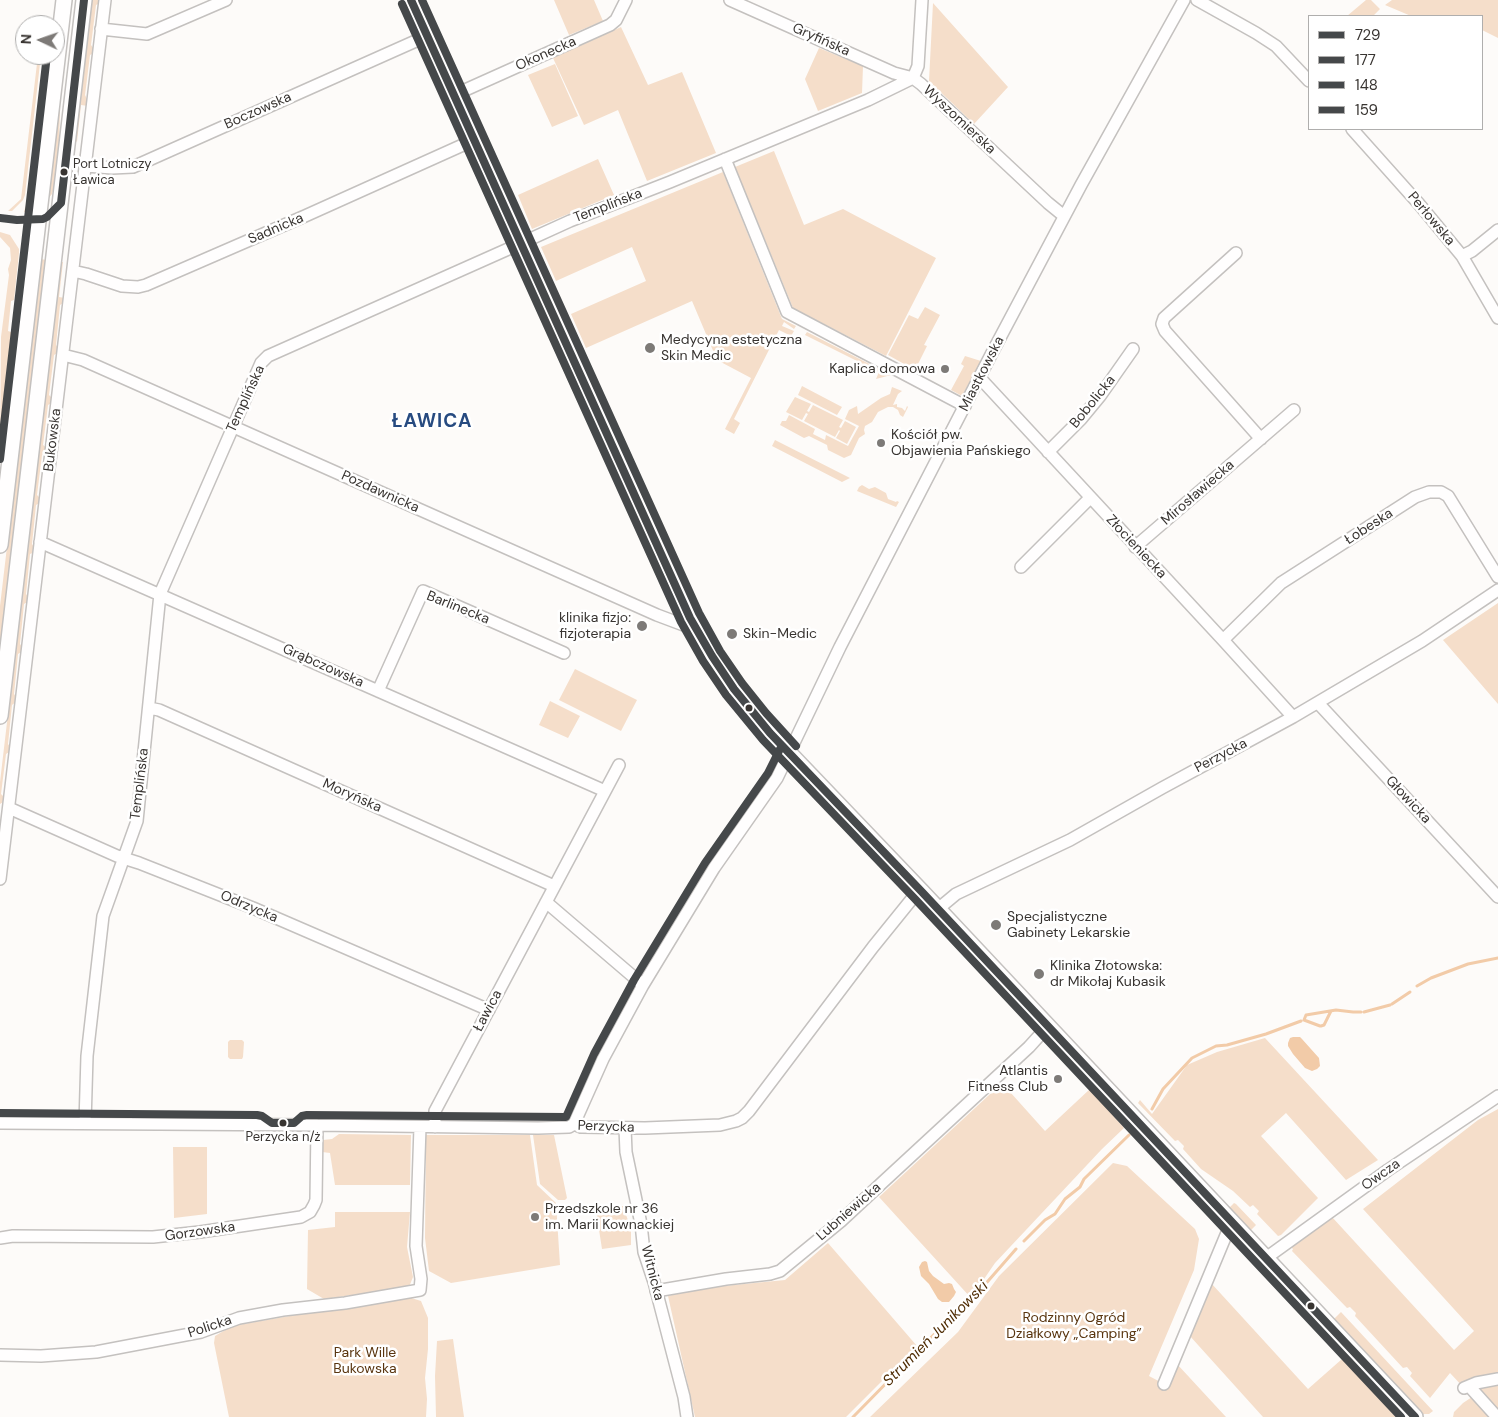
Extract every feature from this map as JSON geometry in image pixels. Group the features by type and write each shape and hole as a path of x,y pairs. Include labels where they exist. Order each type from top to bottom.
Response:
{"street":[{"path":"0,545 64,0"},
{"name":"Bukowska","path":"0,716 84,0"},
{"name":"Bukowska","path":"0,879 105,0"},
{"path":"102,29 147,34 226,0"},
{"path":"411,0 670,574 697,630 741,699 789,753 1415,1417"},
{"name":"Okonecka","path":"454,95 610,25 616,20 626,0"},
{"name":"Gryfińska","path":"730,0 894,73 913,78"},
{"name":"Wyszomierska","path":"922,0 918,66 913,78 1064,216"},
{"name":"Miastkowska","path":"574,1124 613,1039 643,985 714,868 777,778 840,647 979,378 1064,216 1184,0"},
{"path":"1197,0 1276,46 1308,80"},
{"name":"Boczowska","path":"86,166 133,167 427,36"},
{"name":"Templińska","path":"85,1123 86,1056 103,916 137,822 160,594 261,363 268,356 570,220 868,100 913,78"},
{"name":"Perłowska","path":"1353,130 1419,204 1462,256 1498,318"},
{"name":"Sadnicka","path":"73,271 122,286 138,287 305,216 474,140"},
{"path":"725,159 787,312 965,406"},
{"path":"1462,256 1472,251 1498,230"},
{"path":"1236,253 1164,318 1162,324 1165,331 1261,440"},
{"name":"Bobolicka","path":"1048,452 1081,420 1134,349"},
{"name":"Pozdawnicka","path":"63,354 83,360 657,615 697,630"},
{"name":"Złocieniecka","path":"979,378 1293,718"},
{"name":"Mirosławiecka","path":"1136,547 1294,410"},
{"name":"Łobeska","path":"1223,640 1281,583 1415,497 1429,492 1441,492 1448,496 1498,577"},
{"path":"1022,567 1090,498"},
{"name":"Grąbczowska","path":"40,542 605,791"},
{"name":"Perzycka","path":"938,909 956,894 1070,840 1293,718 1422,641 1498,590"},
{"name":"Barlinecka","path":"378,691 423,591 564,653"},
{"name":"Głowicka","path":"1318,703 1498,897"},
{"name":"Moryńska","path":"149,708 159,710 554,886"},
{"name":"Ławica","path":"435,1127 436,1110 620,765"},
{"name":"Odrzycka","path":"9,808 117,856 253,908 489,1010"},
{"name":"Perzycka","path":"0,1124 85,1123 569,1128 574,1124 581,1127 625,1128 720,1124 736,1121 749,1111 873,947 911,900 922,892"},
{"path":"546,902 643,985"},
{"name":"Lubniewicka","path":"656,1291 726,1279 770,1274 780,1270 848,1214 1029,1047 1048,1026"},
{"name":"Owcza","path":"1266,1258 1388,1170 1498,1096"},
{"name":"Gorzowska","path":"0,1238 13,1236 153,1238 301,1217 310,1212 316,1200 318,1125"},
{"name":"Policka","path":"0,1355 48,1356 101,1351 201,1332 239,1318 420,1290 421,1279 416,1246 420,1127"},
{"name":"Witnicka","path":"625,1128 626,1152 641,1224 644,1252 684,1397 684,1416"},
{"path":"1164,1384 1229,1228 1234,1223"},
{"path":"1497,1417 1467,1387 1476,1383 1498,1379"}],"green space":[{"path":"92,0 100,0 100,3 96,5 91,45 94,53 90,55 85,95 88,106 81,105 77,142 76,141"},
{"path":"554,0 594,0 603,21 569,35"},
{"path":"1366,0 1371,0 1380,9 1374,15 1348,15"},
{"path":"1392,0 1498,0 1498,38 1483,30 1483,15 1409,15 1385,5"},
{"path":"933,3 1008,87 974,124 929,81"},
{"path":"621,27 648,85 682,72 716,153 647,181 618,110 584,125 553,58"},
{"path":"819,48 863,66 862,93 818,111 805,79"},
{"path":"555,64 578,116 552,127 528,75"},
{"path":"37,65 40,65 25,195 23,200 12,211 8,211 21,199"},
{"path":"46,65 50,65 32,211 24,212 30,197"},
{"path":"59,110 59,147 55,184 52,194 48,199"},
{"path":"774,151 804,225 843,209 936,258 886,356 793,308 735,167"},
{"path":"598,159 614,195 532,229 518,195"},
{"path":"723,172 782,319 796,326 794,329 784,322 782,326 794,331 791,336 779,330 734,419 740,423 734,434 725,429 751,378 717,360 692,301 586,348 571,314 646,281 632,247 556,281 541,247"},
{"path":"0,232 10,235 19,249 19,253 14,300 11,301 8,331 11,332 12,345 0,452 1,337 9,275 8,269 11,260 10,248 0,237"},
{"path":"41,259 46,260 0,651 0,606"},
{"path":"61,262 63,262 59,297 65,298 65,302 60,305 56,345 59,352 54,355 49,395 53,402 48,405 43,445 47,448 47,452 42,455 37,495 41,502 36,505 32,544 35,552 30,554 26,594 29,601 24,604 20,644 23,651 18,654 14,694 17,701 12,705 8,744 11,751 6,754 1,794 5,801 0,804 0,782"},
{"path":"925,307 940,315 924,345 927,346 915,370 888,355 909,315 918,319"},
{"path":"807,332 891,375 876,379 879,372 805,335"},
{"path":"965,356 981,361 962,396 951,390 964,366 961,364"},
{"path":"802,386 842,407 837,415 798,395"},
{"path":"892,387 902,391 898,394 893,405 897,404 897,407 905,411 908,407 903,417 893,407 888,407 878,412 872,422 865,426 865,434 859,438 851,455 844,458 828,450 827,445 809,436 804,438 780,425 782,421 786,421 789,415 815,429 813,434 825,440 826,435 848,446 859,426 845,419 849,410 857,406 858,414 890,394"},
{"path":"795,397 811,404 807,411 809,412 813,405 843,420 839,427 841,428 845,421 856,427 847,444 836,438 839,430 835,437 804,421 808,414 806,413 802,420 786,412"},
{"path":"775,440 850,478 842,482 772,446"},
{"path":"862,485 869,489 875,487 886,493 888,499 899,502 896,507 857,491"},
{"path":"1498,603 1498,704 1443,640"},
{"path":"575,669 637,700 621,731 559,700"},
{"path":"550,701 580,716 568,738 539,725"},
{"path":"1265,1038 1378,1160 1346,1180 1286,1113 1261,1136 1318,1198 1278,1236 1257,1214 1259,1211 1253,1205 1250,1207 1233,1191 1201,1169 1183,1149 1184,1146 1178,1140 1175,1141 1138,1103 1140,1100 1152,1114 1187,1065 1217,1052"},
{"path":"230,1040 242,1040 244,1042 242,1059 230,1059 228,1057 228,1042"},
{"path":"1002,1083 1045,1131 1090,1089 1124,1128 995,1263 971,1298 879,1197"},
{"path":"1498,1109 1498,1417 1453,1417 1454,1412 1472,1397 1450,1373 1430,1398 1410,1376 1412,1373 1407,1367 1403,1368 1355,1316 1356,1313 1350,1307 1347,1308 1292,1251 1293,1249 1290,1246 1332,1217 1454,1350 1474,1331 1363,1209 1478,1120"},
{"path":"339,1134 411,1135 410,1185 335,1185 330,1153 322,1152 323,1140 332,1139"},
{"name":"Przedszkole nr 36 im. Marii Kownackiej","path":"426,1135 530,1135 537,1185 556,1203 560,1265 451,1283 429,1271 425,1238"},
{"path":"533,1135 554,1135 567,1198 565,1200 558,1200 540,1184"},
{"path":"173,1147 207,1147 207,1214 174,1218"},
{"name":"Rodzinny Ogród Działkowy „Camping”","path":"1113,1163 1127,1166 1195,1229 1199,1239 1194,1270 1149,1376 1168,1386 1177,1364 1226,1417 870,1417 958,1332 999,1276"},
{"path":"1234,1203 1256,1225 1249,1232 1229,1208"},
{"path":"595,1204 605,1204 612,1207 623,1206 631,1229 631,1245 602,1249"},
{"path":"335,1212 410,1212 407,1247 413,1277 409,1287 324,1299 307,1289 308,1230 335,1227"},
{"path":"828,1243 917,1346 846,1417 695,1417 668,1296 703,1288 785,1280"},
{"path":"1211,1283 1308,1389 1342,1359 1396,1417 1263,1417 1189,1335"},
{"name":"Park Wille Bukowska","path":"405,1296 421,1301 428,1318 428,1349 425,1378 426,1417 229,1417 214,1343 215,1336 232,1326"},
{"path":"1341,1312 1433,1411 1429,1414 1421,1414 1333,1320"},
{"path":"453,1339 464,1417 436,1417 435,1376 437,1341"}],"shaded area":[{"path":"1300,1037 1319,1058 1320,1066 1317,1069 1312,1071 1305,1068 1293,1054 1288,1043 1290,1038"},
{"path":"925,1261 933,1276 944,1284 952,1284 956,1292 949,1302 942,1302 938,1299 929,1284 921,1276 919,1267"}],"waterway":[{"name":"Strumień Junikowski","path":"1417,986 1431,978 1468,964 1498,958"},
{"name":"Strumień Junikowski","path":"1392,1004 1410,992"},
{"name":"Strumień Junikowski","path":"1364,1012 1390,1005"},
{"name":"Strumień Junikowski","path":"1320,1026 1304,1020 1306,1015 1336,1010 1361,1012"},
{"name":"Strumień Junikowski","path":"1321,1026 1324,1025 1331,1011"},
{"name":"Strumień Junikowski","path":"1152,1109 1163,1089 1192,1058 1216,1046 1227,1045 1266,1034 1301,1021"},
{"name":"Strumień Junikowski","path":"1024,1241 1045,1220 1055,1214 1065,1199 1080,1187 1084,1179 1129,1135"},
{"name":"Strumień Junikowski","path":"853,1417 959,1309 968,1304 1016,1249"}],"transit line":[{"name":"159","path":"0,218 17,220 43,219 61,203 84,0"},
{"name":"729","path":"411,0 690,618 734,689 770,733 922,892 1415,1417"},
{"name":"148","path":"422,0 699,613 720,651 742,683 796,746"},
{"name":"177","path":"402,4 681,622 703,661 726,695 763,740 915,899 1401,1417"},
{"name":"148","path":"0,459 46,65"},
{"name":"148","path":"0,1113 257,1115 272,1123 294,1123 302,1116 307,1115 566,1117 594,1054 634,980 705,863 768,773 780,749"}],"place":[{"name":"Port Lotniczy Ławica","path":"64,172"},
{"name":"Medycyna estetyczna Skin Medic","path":"650,348"},
{"name":"Kaplica domowa","path":"945,369"},
{"name":"Kościół pw. Objawienia Pańskiego","path":"881,443"},
{"name":"klinika fizjo: fizjoterapia","path":"642,626"},
{"name":"Skin-Medic","path":"732,634"},
{"name":"Specjalistyczne Gabinety Lekarskie","path":"996,925"},
{"name":"Klinika Złotowska: dr Mikołaj Kubasik","path":"1039,974"},
{"name":"Atlantis Fitness Club","path":"1058,1079"},
{"name":"Perzycka n/ż","path":"283,1123"},
{"name":"Przedszkole nr 36 im. Marii Kownackiej","path":"535,1217"}],"district":[{"name":"ŁAWICA","path":"432,422"}]}
